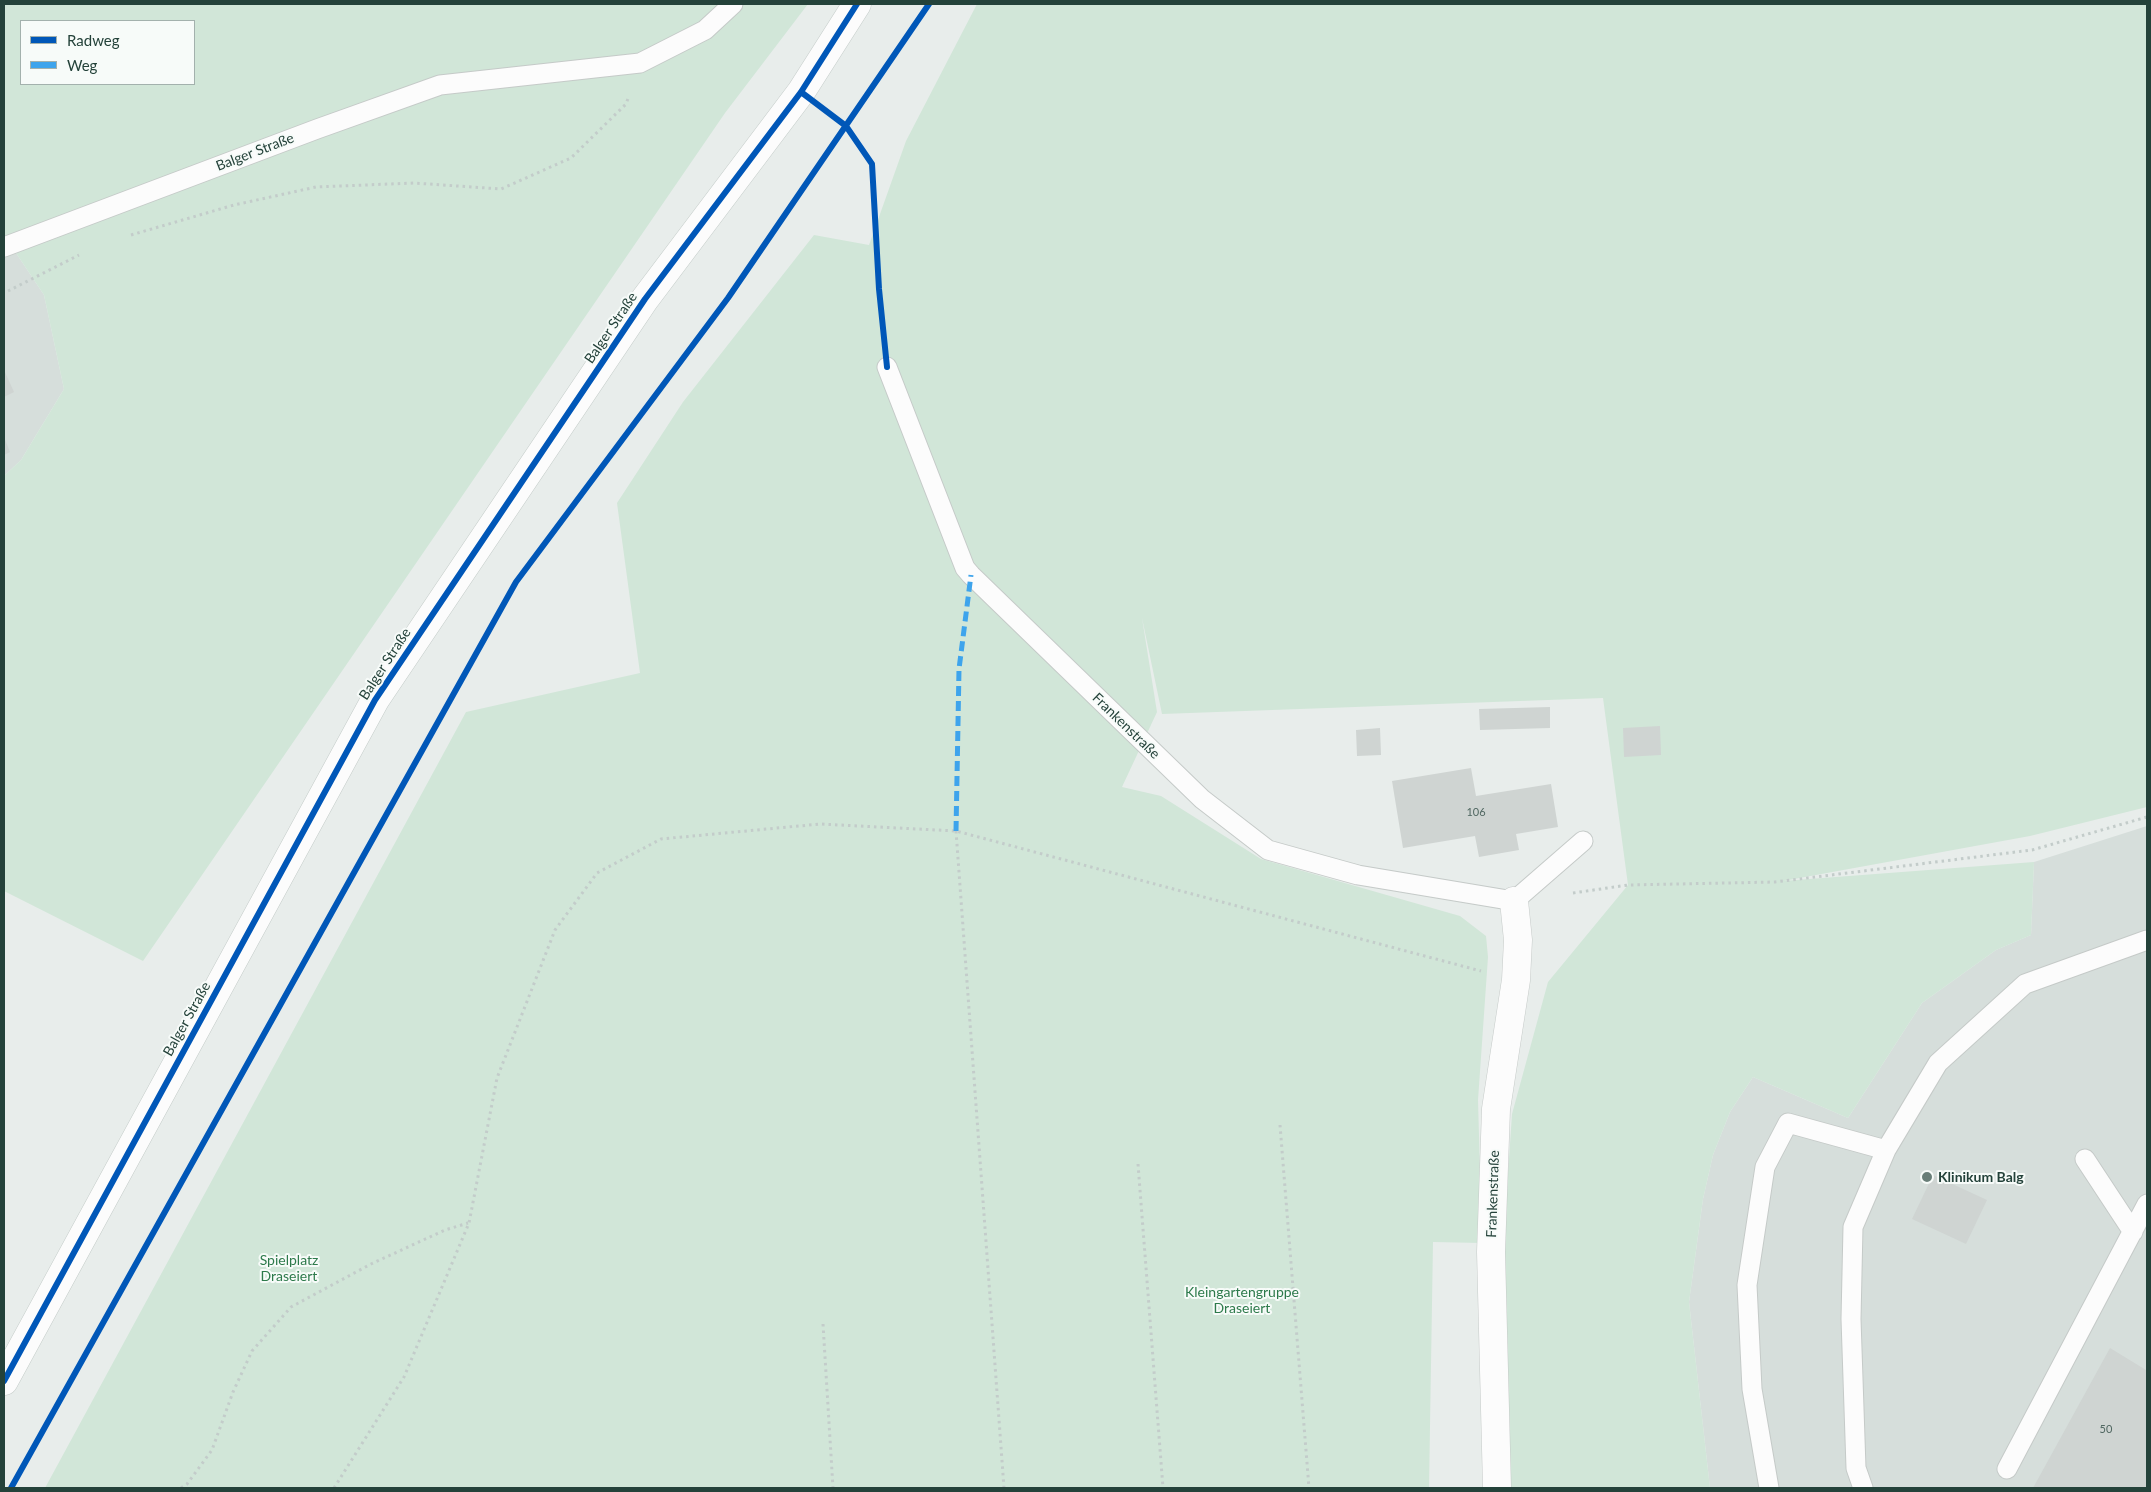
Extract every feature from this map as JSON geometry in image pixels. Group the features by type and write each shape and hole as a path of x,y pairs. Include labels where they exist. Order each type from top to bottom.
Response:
{"street":[{"name":"Balger Straße","path":"4,1381 375,700 640,307 802,92 857,4"},
{"name":"Frankenstraße","path":"1497,1488 1491,1252 1496,1109 1516,980 1518,940 1514,901"}],"lane":[{"name":"Balger Straße","path":"4,247 317,129 440,85 640,63 705,30 733,4"},
{"name":"Frankenstraße","path":"887,367 965,568 971,576 1202,799 1268,850 1358,875 1514,901"},
{"path":"1514,901 1583,841"},
{"path":"1864,1488 1856,1468 1851,1319 1853,1227 1886,1150 1938,1063 2025,984 2147,940"},
{"path":"1769,1488 1752,1389 1747,1285 1765,1167 1788,1123 1886,1150"},
{"path":"2085,1159 2133,1232"},
{"path":"2007,1469 2147,1204"}],"path":[{"path":"124,238 234,205 316,187 414,183 501,189 571,158 626,104 640,63"},
{"path":"8,292 81,254"},
{"path":"1571,893 1628,885 1776,882 2032,850 2147,817"},
{"path":"334,1488 404,1377 469,1223 497,1078 555,930 597,873 661,839 820,824 956,831 1516,980"},
{"path":"956,831 1004,1488"},
{"path":"1280,1125 1309,1488"},
{"path":"1138,1164 1163,1488"},
{"path":"181,1488 187,1484 212,1450 252,1351 291,1307 371,1264 445,1230 469,1223"},
{"path":"823,1324 833,1488"}],"shaded area":[{"path":"10,244 44,295 64,389 21,460 4,476 4,247"},
{"name":"Klinikum Balg","path":"2147,826 2147,1488 1710,1488 1689,1302 1703,1199 1713,1155 1730,1112 1753,1077 1848,1118 1922,1003 1996,950 2031,935 2034,862"}],"green space":[{"path":"4,4 808,4 725,113 143,961 4,891 4,476 21,460 64,389 44,295 10,244 4,245"},
{"path":"977,4 2147,4 2147,807 2030,836 1783,881 2034,862 2031,935 1996,950 1922,1003 1848,1118 1753,1077 1730,1112 1713,1155 1703,1199 1689,1302 1710,1488 1500,1488 1503,1250 1512,1114 1548,982 1628,885 1603,698 1162,714 1142,618 1157,712 1122,787 1161,796 1261,859 1460,916 1486,936 1488,957 1478,1100 1482,1243 1433,1242 1429,1488 45,1488 466,712 640,673 617,503 683,402 814,235 869,245 906,141"}],"building":[{"path":"4,370 14,392 4,397"},
{"path":"4,437 10,452 4,455"},
{"path":"1550,707 1550,728 1480,730 1479,709"},
{"path":"1660,726 1661,755 1624,757 1623,728"},
{"path":"1380,728 1381,755 1357,756 1356,730"},
{"path":"1471,768 1476,796 1551,784 1558,827 1516,834 1519,850 1479,857 1475,836 1403,848 1392,781"},
{"path":"1933,1175 1987,1200 1966,1244 1912,1219"},
{"path":"2110,1348 2146,1370 2147,1367 2147,1488 2033,1488"}],"marked path":[{"path":"956,831 959,669 971,575"}],"cycle path":[{"path":"4,1381 375,700 645,299 801,92 857,4"},
{"path":"11,1488 516,582 728,298 929,4"},
{"path":"801,92 846,126 872,164 879,289 887,367"}],"place":[{"name":"Klinikum Balg","path":"1927,1177"}],"park label":[{"name":"Spielplatz Draseiert","path":"289,1268"},
{"name":"Kleingartengruppe Draseiert","path":"1242,1300"}]}
